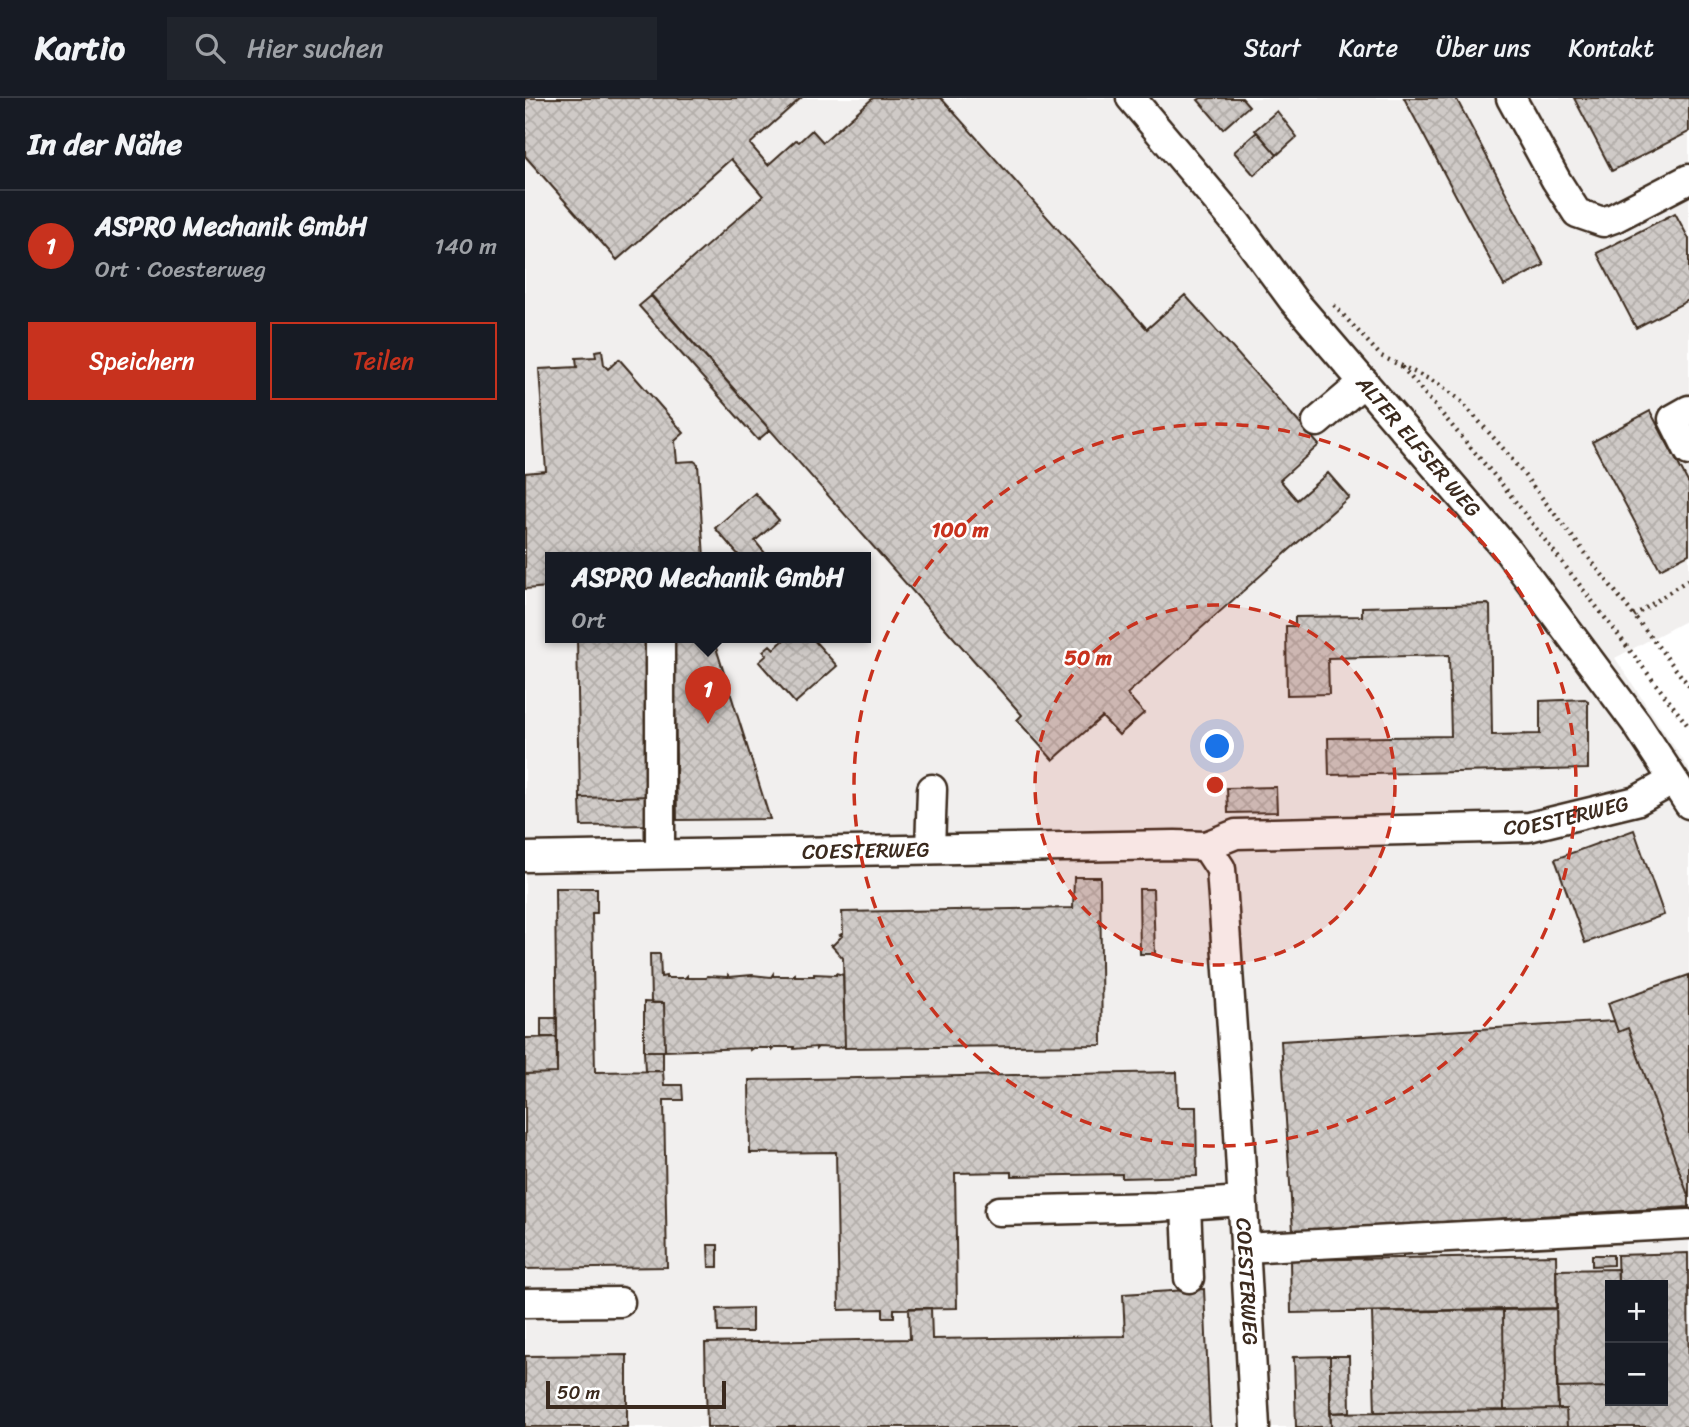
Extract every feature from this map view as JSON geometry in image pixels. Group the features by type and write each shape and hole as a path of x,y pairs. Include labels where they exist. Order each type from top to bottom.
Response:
{"street":[{"name":"ALTER ELFSER WEG","path":"1131,98 1237,224 1293,300 1508,551 1636,723 1689,804"},
{"path":"1511,98 1577,213 1603,222 1689,179"},
{"path":"1317,422 1364,382"},
{"path":"1689,410 1673,419 1689,451"},
{"path":"660,643 660,854"},
{"name":"COESTERWEG","path":"525,857 1206,846 1236,834 1529,827 1636,801 1672,781"},
{"path":"930,849 932,789"},
{"name":"COESTERWEG","path":"1206,846 1221,869 1255,1427"},
{"path":"999,1211 1242,1201"},
{"path":"1186,1205 1189,1278"},
{"path":"1245,1248 1689,1224"},
{"path":"525,1303 620,1302"}],"path":[{"path":"1689,686 1507,453 1460,400 1437,383 1399,364 1505,488 1689,727"},
{"path":"1635,616 1689,579"}],"shaded area":[{"path":"525,98 1689,98 1689,619 1615,658 1689,769 1689,1427 525,1427"}],"building":[{"path":"525,98 801,98 750,144 768,165 796,140 799,142 812,130 823,142 873,98 941,98 1147,329 1185,295 1319,445 1280,480 1297,500 1328,473 1349,497 1127,694 1144,713 1119,735 1102,717 1053,760 1017,720 1022,715 651,295 763,196 731,159 617,260 525,156"},
{"path":"1242,98 1249,106 1223,129 1198,100"},
{"path":"1404,98 1456,98 1544,265 1504,286"},
{"path":"1574,98 1689,98 1689,132 1612,171"},
{"path":"1277,111 1297,137 1277,155 1255,130"},
{"path":"1257,132 1277,155 1254,175 1234,152"},
{"path":"1675,213 1689,239 1689,300 1636,328 1597,253"},
{"path":"651,296 770,430 758,440 639,306"},
{"path":"602,350 604,365 608,369 619,359 684,433 675,441 677,462 694,461 698,464 704,552 545,552 545,587 525,589 525,473 546,471 539,369 577,367 576,358 596,357 595,351"},
{"path":"1650,411 1689,484 1689,554 1660,569 1592,442"},
{"path":"755,493 779,520 755,541 764,552 736,552 715,528"},
{"path":"1488,604 1492,735 1540,734 1540,701 1585,699 1588,701 1588,769 1329,775 1328,738 1451,736 1449,655 1328,658 1329,694 1287,695 1286,626 1295,626 1295,617 1362,616 1362,607"},
{"path":"577,643 650,643 653,796 580,798"},
{"path":"674,643 715,643 770,819 677,820"},
{"path":"781,643 816,643 837,666 795,703 759,662 767,655 763,651 770,645 774,649"},
{"path":"1276,787 1277,812 1228,813 1227,788"},
{"path":"653,796 654,825 581,826 580,798"},
{"path":"1634,830 1664,915 1585,943 1555,859"},
{"path":"1074,877 1100,877 1102,1045 845,1048 843,958 830,944 833,945 842,936 842,912 1073,908"},
{"path":"555,888 597,888 597,913 592,913 595,1072 663,1071 664,1085 682,1085 683,1100 664,1100 667,1267 525,1269 525,1074 557,1073"},
{"path":"1139,889 1153,889 1155,954 1140,954"},
{"path":"650,954 660,954 661,977 666,978 728,975 771,977 773,974 843,975 845,1046 816,1049 775,1047 772,1050 750,1048 665,1051 664,1003 651,1003"},
{"path":"1689,975 1689,1198 1628,1028 1618,1032 1608,1003"},
{"path":"644,1002 664,1003 665,1051 644,1051"},
{"path":"541,1018 557,1018 557,1037 541,1037"},
{"path":"1614,1021 1618,1032 1628,1028 1689,1198 1689,1207 1293,1231 1281,1041"},
{"path":"557,1037 557,1073 525,1074 525,1038"},
{"path":"644,1051 663,1051 663,1071 645,1071"},
{"path":"1177,1072 1178,1107 1196,1107 1197,1176 1122,1178 1122,1174 1012,1176 1012,1172 955,1173 957,1308 894,1309 894,1317 883,1317 883,1309 839,1310 836,1152 750,1153 749,1080"},
{"path":"708,1245 718,1245 718,1267 709,1267"},
{"path":"1688,1253 1689,1427 1567,1427 1566,1409 1558,1409 1557,1388 1605,1387 1605,1406 1668,1406 1668,1280 1618,1280 1617,1255"},
{"path":"1556,1255 1557,1308 1291,1313 1290,1260"},
{"path":"1592,1255 1613,1255 1613,1265 1592,1266"},
{"path":"1618,1269 1618,1280 1605,1280 1605,1387 1557,1388 1556,1270"},
{"path":"1204,1289 1210,1427 707,1427 705,1343 910,1339 909,1308 931,1308 932,1339 1125,1336 1123,1294"},
{"path":"752,1308 752,1332 718,1332 717,1309"},
{"path":"1556,1309 1558,1409 1504,1410 1503,1310"},
{"path":"1503,1310 1504,1410 1375,1412 1372,1312"},
{"path":"627,1355 627,1427 525,1427 525,1356"},
{"path":"1330,1356 1349,1356 1350,1412 1330,1413"},
{"path":"1330,1356 1331,1427 1296,1427 1292,1357"},
{"path":"1566,1409 1567,1427 1331,1427 1330,1413"}],"place":[{"name":"ASPRO Mechanik GmbH","path":"708,724"}]}
